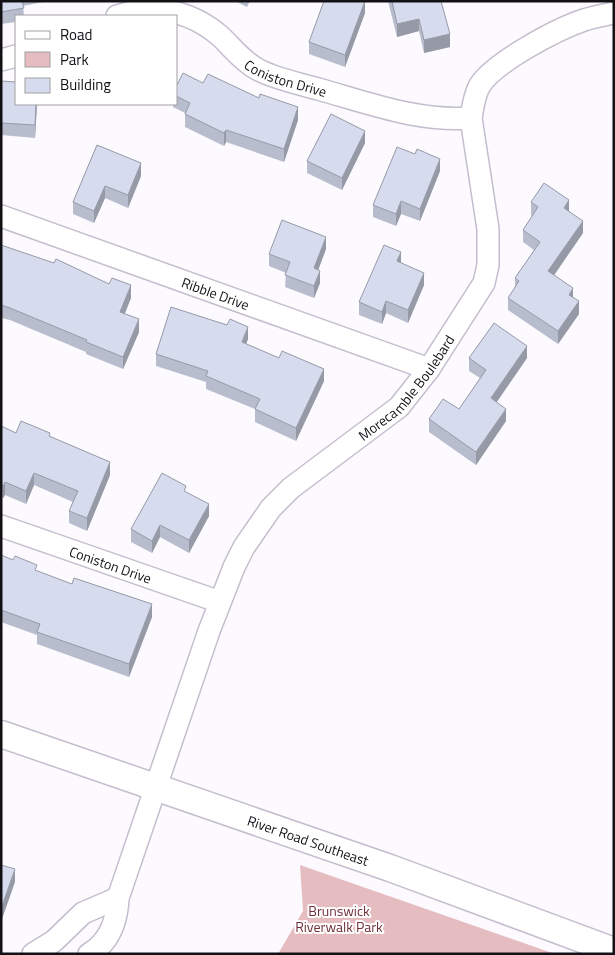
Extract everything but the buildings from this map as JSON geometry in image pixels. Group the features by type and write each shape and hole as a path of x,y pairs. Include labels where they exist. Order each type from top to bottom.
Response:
{"main road":[{"name":"River Road Southeast","path":"1,734 390,868 614,951"}],"street":[{"name":"Coniston Drive","path":"121,15 141,10 180,12 206,25 244,60 270,75 416,116 447,120 471,118"},
{"name":"Morecamble Boulebard","path":"89,954 105,942 111,930 118,909 118,898 155,788 220,602 244,547 271,508 311,472 399,407 429,369 474,302 484,283 488,265 488,229 471,118 474,101 481,85 509,59 566,27 585,19 614,13"},
{"path":"1,60 15,56"},
{"name":"Ribble Drive","path":"1,216 429,369"},
{"name":"Coniston Drive","path":"1,526 220,602"},
{"path":"33,954 54,940 83,913 118,898"},
{"path":"65,928 82,954"}],"green space":[{"name":"Brunswick Riverwalk Park","path":"300,865 555,954 278,954 303,911"}]}
